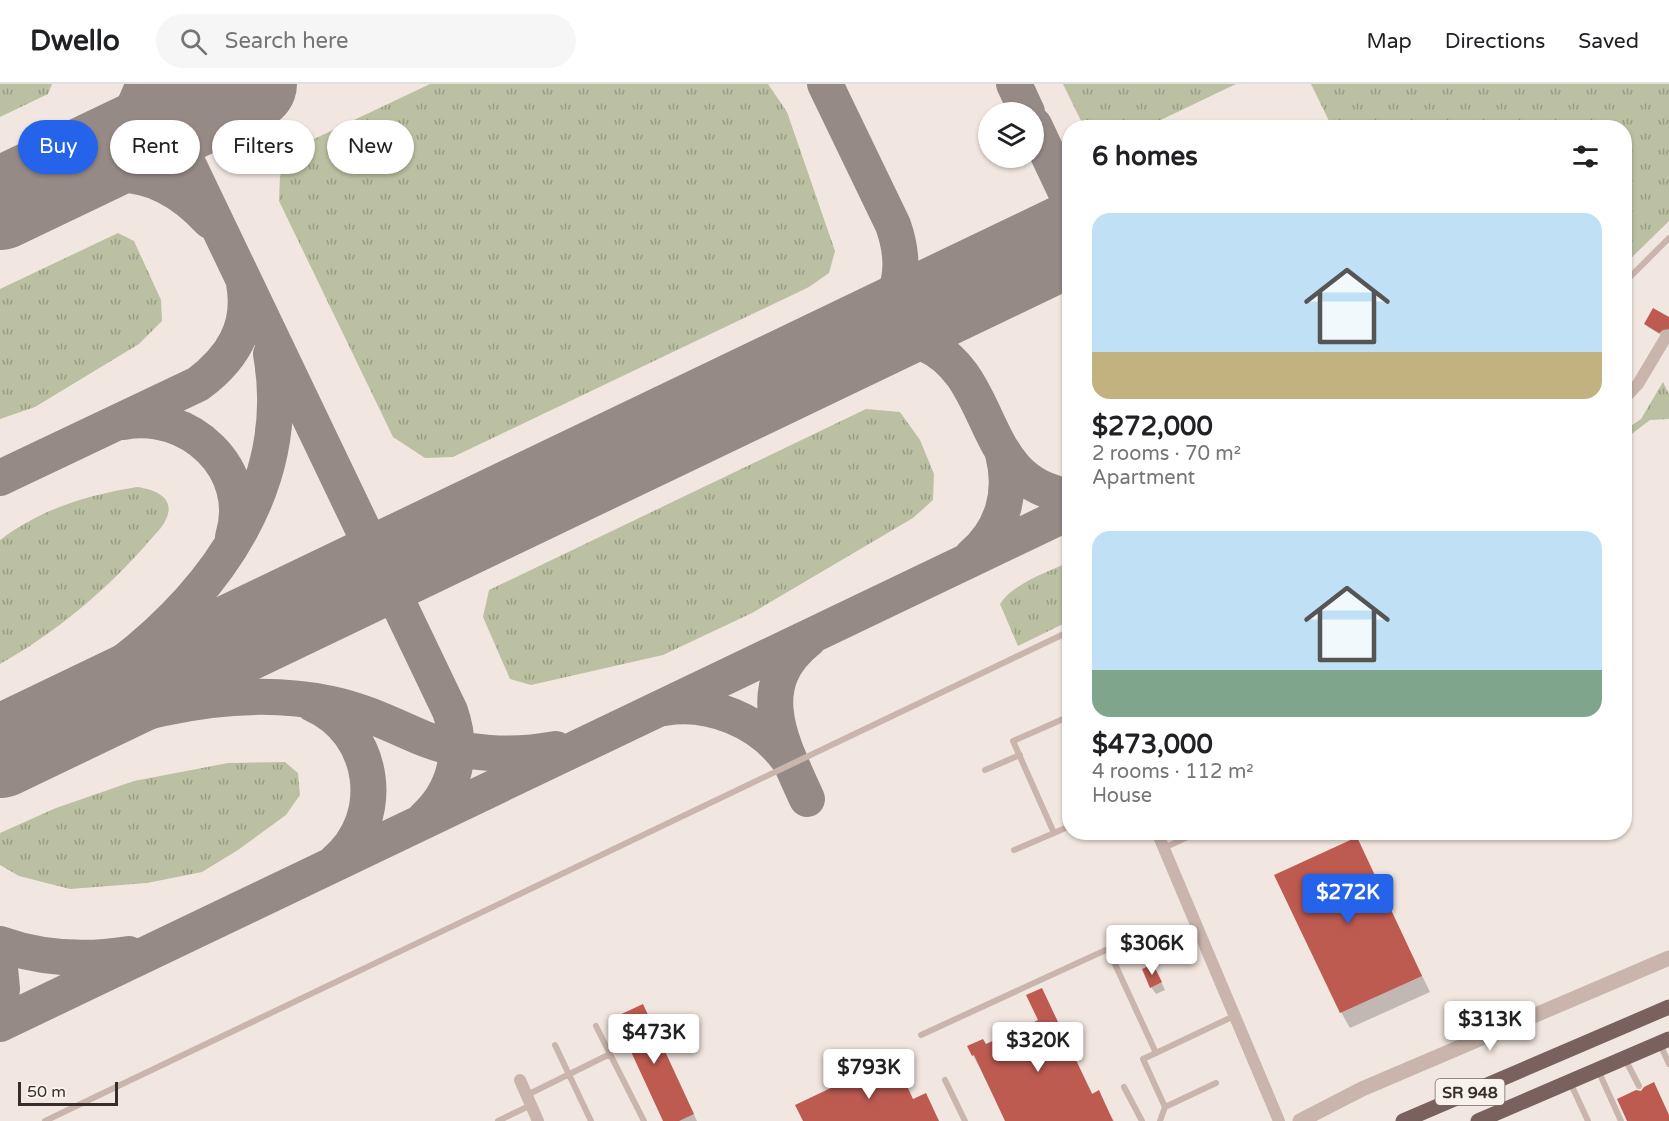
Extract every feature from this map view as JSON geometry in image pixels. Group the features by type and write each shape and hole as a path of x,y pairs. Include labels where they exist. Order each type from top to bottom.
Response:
{"main road":[{"name":"SR 948","path":"1403,1121 1669,1006"},
{"name":"SR 948","path":"1478,1121 1664,1041"}],"street":[{"path":"1632,390 1666,337"},
{"path":"1160,840 1279,1121"},
{"path":"1300,1121 1362,1089 1669,958"},
{"path":"520,1080 538,1121"}],"lane":[{"path":"1632,275 1669,238"},
{"path":"45,1121 1062,635"},
{"path":"1054,833 1013,741 1062,720"},
{"path":"985,770 1020,755"},
{"path":"1014,850 1062,830"},
{"path":"1163,848 1180,840"},
{"path":"921,1035 1108,949 1156,1053"},
{"path":"1160,1121 1165,1107 1143,1059 1234,1016"},
{"path":"596,1026 644,1121"},
{"path":"1664,1041 1669,1064"},
{"path":"555,1045 591,1121"},
{"path":"498,1121 569,1074 610,1054"},
{"path":"1625,1058 1639,1086"},
{"path":"1598,1070 1621,1121"},
{"path":"945,1080 965,1121"},
{"path":"1570,1082 1586,1120"},
{"path":"1165,1107 1216,1083"},
{"path":"1124,1087 1142,1121"}],"green space":[{"path":"0,84 52,84 48,94 0,117"},
{"path":"430,84 768,84 787,112 835,251 829,273 809,287 453,457 425,458 393,437 279,201 281,174 315,174 315,138 327,133 327,174 414,174 414,120 354,120"},
{"path":"1063,84 1236,84 1161,120 1081,120"},
{"path":"1311,84 1669,84 1669,221 1632,257 1632,120 1329,120"},
{"path":"118,233 134,241 161,300 162,321 139,344 35,407 0,419 0,289"},
{"path":"1663,382 1669,394 1669,419 1650,420 1632,434 1632,425 1641,419"},
{"path":"866,409 900,412 920,440 934,474 933,500 913,518 752,613 663,655 531,685 510,679 483,617 489,590"},
{"path":"137,487 161,495 168,504 167,517 160,529 95,596 40,639 0,664 0,540 32,520 65,505 100,494"},
{"path":"1062,565 1062,624 1018,646 1000,604 1013,590"},
{"path":"285,762 298,773 300,795 286,815 238,850 202,872 147,883 70,889 19,876 0,865 0,833 56,808 134,781 228,763"}],"building":[{"path":"1653,308 1669,317 1669,329 1659,333 1644,324"},
{"path":"1350,840 1358,840 1422,976 1340,1013 1274,875"},
{"path":"1153,964 1162,982 1150,988 1142,969"},
{"path":"1042,988 1092,1094 1099,1090 1113,1121 1005,1121 974,1055 972,1056 967,1046 983,1039 986,1044 1038,1020 1026,995"},
{"path":"643,1004 694,1114 679,1121 663,1121 615,1017"},
{"path":"894,1058 913,1099 926,1093 939,1121 803,1121 795,1105"},
{"path":"1654,1082 1669,1115 1669,1121 1627,1121 1617,1099 1636,1090 1641,1091"}],"taxiway":[{"path":"98,149 130,114 143,84"},
{"path":"825,84 893,225 900,261 896,292 889,306 879,319 851,342"},
{"path":"1014,84 1022,102"},
{"path":"1044,146 1062,184"},
{"path":"18,196 71,180 96,175 120,174 143,178 166,186 188,200 210,221"},
{"path":"193,174 450,711 456,741 454,769 444,796 424,819"},
{"path":"0,478 198,384 221,364 237,341 245,314 244,283"},
{"path":"841,348 886,335 903,337 925,344 948,359 965,380 1002,451 1018,472 1040,487 1062,494"},
{"path":"0,739 77,695 120,665 156,635 217,567 241,529 259,489 271,446 275,401 271,354"},
{"path":"123,422 148,420 171,425 192,435 211,449 225,467 234,489 237,512 233,537"},
{"path":"972,556 983,546 1003,510 1007,482 1003,454"},
{"path":"0,1024 1062,516"},
{"path":"807,799 781,737 776,717 775,697 780,677 790,658 808,640"},
{"path":"0,764 120,719 162,708 246,697 289,698 332,704 368,715 425,739 473,751 506,754 556,749"},
{"path":"313,704 334,717 350,734 362,755 367,777 368,800 363,823 352,844 335,862"},
{"path":"664,708 698,707 732,716 763,733 787,758"},
{"path":"0,944 48,956 80,958 129,954"},
{"path":"0,968 2,989 0,1001"}],"runway":[{"path":"0,204 251,84"},
{"path":"0,752 1062,243"}]}
